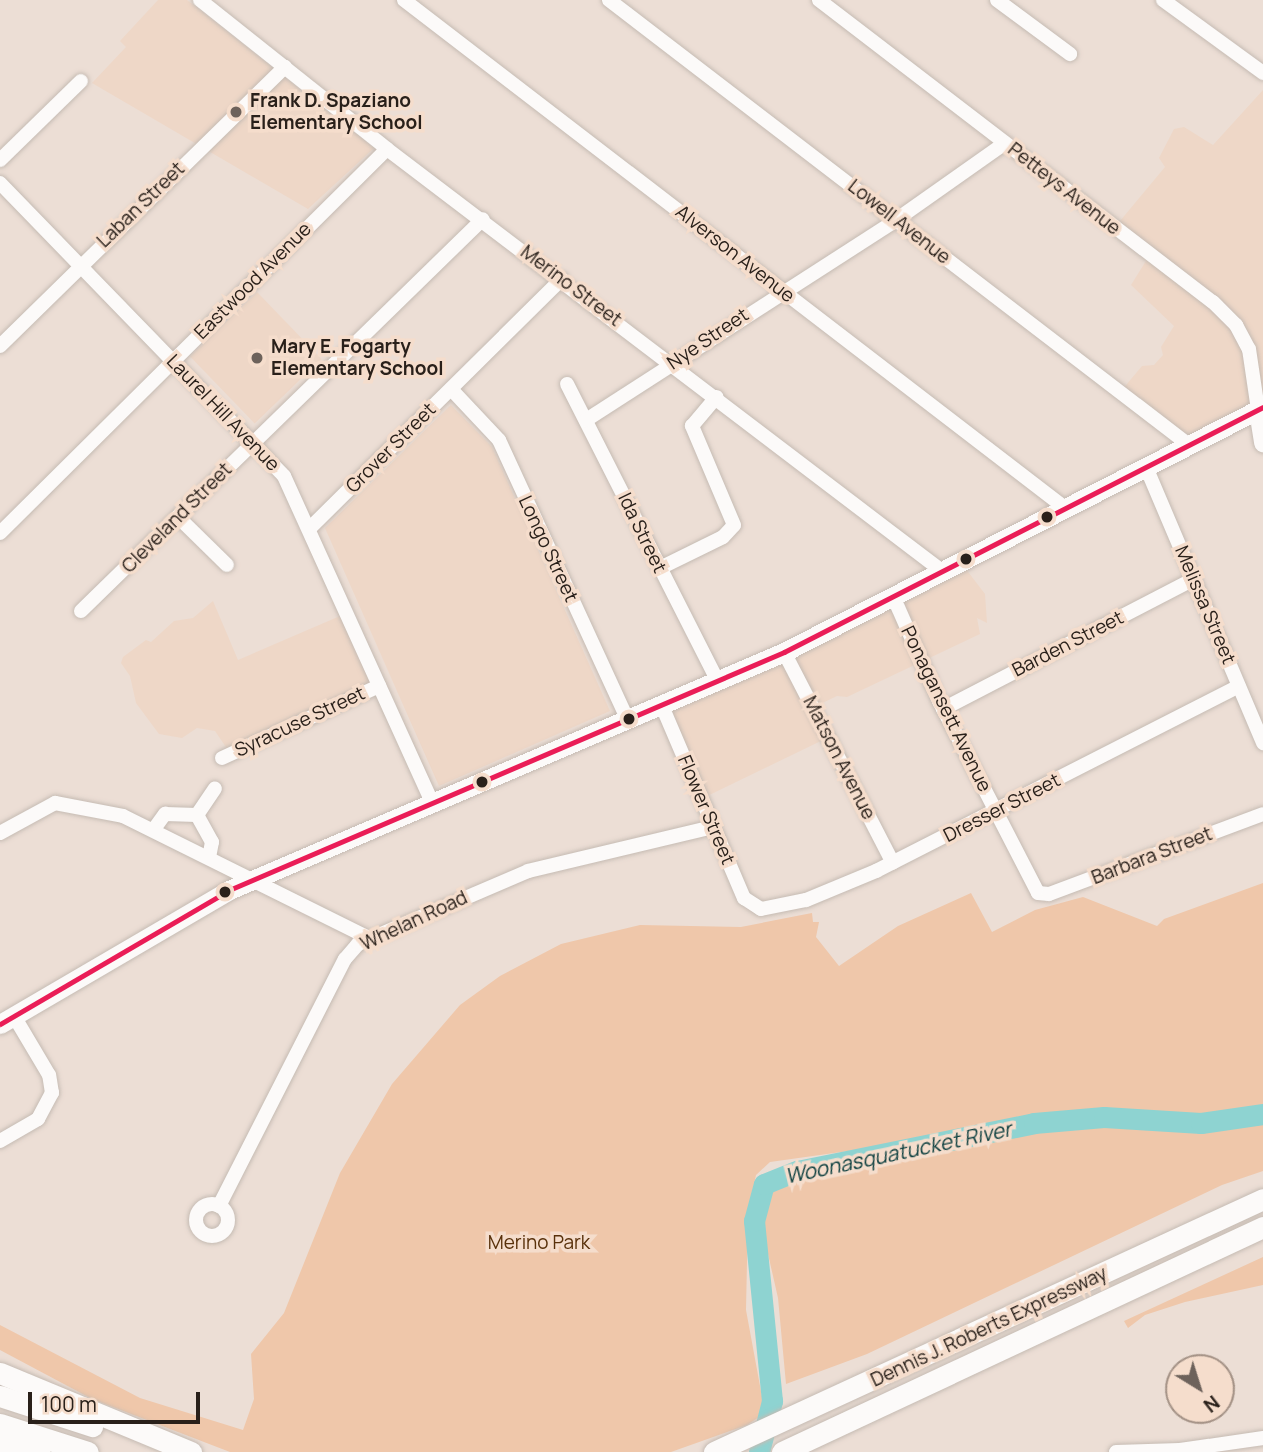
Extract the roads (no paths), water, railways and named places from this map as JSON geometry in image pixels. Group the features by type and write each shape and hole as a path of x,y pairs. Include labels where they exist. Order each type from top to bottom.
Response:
{"highway":[{"name":"Dennis J. Roberts Expressway","path":"715,1452 788,1421 1263,1199"},
{"name":"Dennis J. Roberts Expressway","path":"782,1452 1263,1227"},
{"path":"0,1373 191,1452"},
{"path":"0,1396 174,1452"},
{"path":"0,1424 88,1452"},
{"path":"0,1441 40,1452"}],"main road":[{"path":"7,1020 200,906 253,880 785,652 1260,408 1263,443"}],"street":[{"name":"Merino Street","path":"200,0 387,149 673,363 942,571"},
{"name":"Alverson Avenue","path":"404,0 1065,508"},
{"name":"Lowell Avenue","path":"609,0 1189,445"},
{"name":"Petteys Avenue","path":"819,0 1224,313 1249,349 1260,408"},
{"path":"998,0 1070,54"},
{"path":"1163,0 1263,73"},
{"name":"Laban Street","path":"0,346 285,67"},
{"path":"0,160 81,81"},
{"name":"Nye Street","path":"586,420 781,290 896,220 1005,143"},
{"name":"Eastwood Avenue","path":"0,533 387,149"},
{"name":"Laurel Hill Avenue","path":"0,183 284,476 310,528 432,803"},
{"name":"Cleveland Street","path":"81,611 483,219"},
{"name":"Grover Street","path":"310,528 562,279"},
{"name":"Ida Street","path":"567,384 718,682"},
{"name":"Longo Street","path":"451,389 499,440 628,720"},
{"path":"660,569 723,537 734,526 692,426 716,397"},
{"name":"Melissa Street","path":"1146,467 1263,743"},
{"path":"179,518 227,565"},
{"name":"Barden Street","path":"943,709 1194,579"},
{"name":"Ponagansett Avenue","path":"893,596 943,709 1041,894"},
{"name":"Matson Avenue","path":"785,652 893,863"},
{"name":"Syracuse Street","path":"222,758 379,686"},
{"name":"Dresser Street","path":"757,909 806,900 893,863 1239,686"},
{"name":"Flower Street","path":"662,706 744,898 757,909"},
{"path":"197,815 215,788"},
{"path":"0,833 44,807 62,803 123,816 154,829 369,938"},
{"path":"154,829 165,814 197,815"},
{"name":"Barbara Street","path":"1041,894 1263,814"},
{"path":"197,815 212,842 209,857"},
{"name":"Whelan Road","path":"219,1206 345,959 369,938 528,870 713,827"},
{"path":"0,1141 38,1119 52,1093 49,1075 7,1020"},
{"path":"1115,1452 1180,1450 1263,1438"}],"waterway":[{"name":"Woonasquatucket River","path":"759,1452 772,1401 754,1221 764,1184 797,1171 1034,1123 1104,1117 1201,1123 1263,1114"}],"place":[{"name":"Frank D. Spaziano Elementary School","path":"236,112"},
{"name":"Mary E. Fogarty Elementary School","path":"257,358"}],"park label":[{"name":"Merino Park","path":"539,1243"}]}
